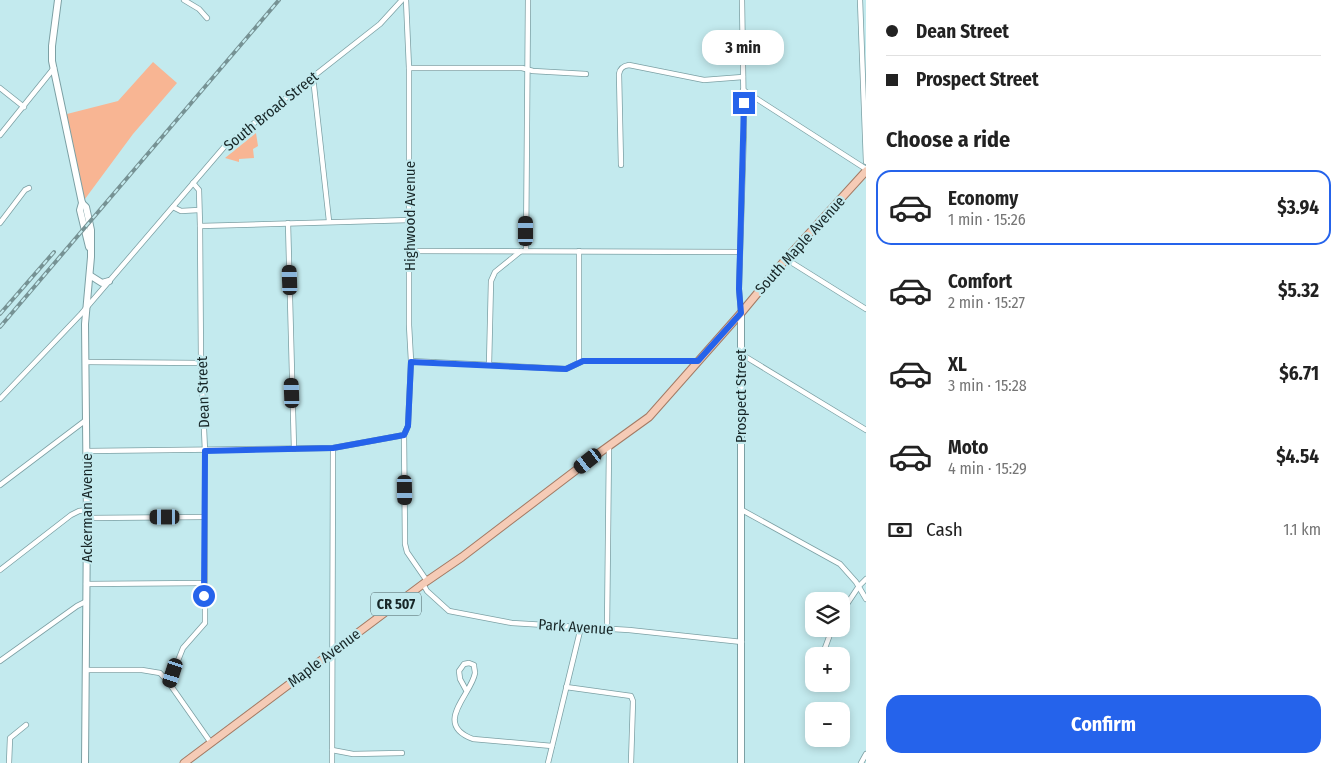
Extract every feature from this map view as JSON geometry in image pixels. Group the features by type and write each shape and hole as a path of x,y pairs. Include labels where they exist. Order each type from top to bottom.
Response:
{"main road":[{"name":"South Maple Avenue","path":"608,447 649,417 866,170"},
{"name":"Maple Avenue","path":"184,763 608,447"}],"street":[{"name":"Ackerman Avenue","path":"58,0 52,46 54,68 82,203 86,207 91,230 91,276 87,308 86,362 85,763"},
{"path":"184,0 199,9 207,18"},
{"name":"South Broad Street","path":"0,398 87,308 225,146 380,24 402,0"},
{"name":"Highwood Avenue","path":"406,0 409,68 409,325 411,362 408,426 405,433 405,544 425,582"},
{"path":"524,250 528,0"},
{"name":"Prospect Street","path":"741,763 742,510 741,313 739,289 744,130 742,0"},
{"path":"860,0 866,162"},
{"path":"621,165 619,74 625,65 704,80 743,78"},
{"path":"0,136 54,68"},
{"path":"409,68 528,69 533,71 586,74"},
{"path":"314,77 329,221"},
{"path":"0,88 24,106"},
{"path":"743,90 866,170"},
{"name":"Dean Street","path":"169,683 183,648 205,623 205,451 201,363 200,226 199,190 193,183"},
{"path":"0,223 25,190 30,188"},
{"path":"173,207 180,211 199,210"},
{"path":"200,226 410,220"},
{"path":"288,223 294,449"},
{"path":"489,365 491,281 495,272 524,250"},
{"path":"410,251 740,252"},
{"path":"579,251 579,362"},
{"path":"786,259 866,309"},
{"path":"91,276 102,283 109,282"},
{"path":"741,354 866,430"},
{"path":"411,362 566,369 579,362 698,361"},
{"path":"86,362 201,363"},
{"path":"0,486 87,419"},
{"path":"87,451 333,448 405,433"},
{"path":"608,447 608,629"},
{"path":"332,763 333,448"},
{"path":"0,570 71,516 87,510"},
{"path":"742,510 840,564 859,586 866,599"},
{"path":"87,518 204,517"},
{"path":"850,600 866,579"},
{"name":"Park Avenue","path":"425,582 427,591 449,611 512,623 608,629 742,642"},
{"path":"86,584 204,583"},
{"path":"0,661 77,606 86,602"},
{"path":"548,763 581,627"},
{"path":"466,690 460,679 459,671 464,664 469,663 474,665 475,673 466,690 457,707 455,719 459,730 468,737 552,746"},
{"path":"86,670 151,671 160,673 211,743"},
{"path":"566,687 629,694 631,696 633,701 631,763"},
{"path":"9,763 10,738 26,725"},
{"path":"332,750 353,754 402,753"},
{"path":"860,763 866,754"}],"shaded area":[{"path":"153,62 177,83 133,134 82,203 63,115 118,101"},
{"path":"256,133 258,146 253,149 254,158 239,159 239,162 225,158"}],"railway":[{"path":"0,327 279,0"},
{"path":"0,314 54,252"}],"route":[{"path":"204,596 205,451 333,448 404,435 408,426 411,362 566,369 577,362 583,361 698,361 741,313 739,289 744,103"}]}
